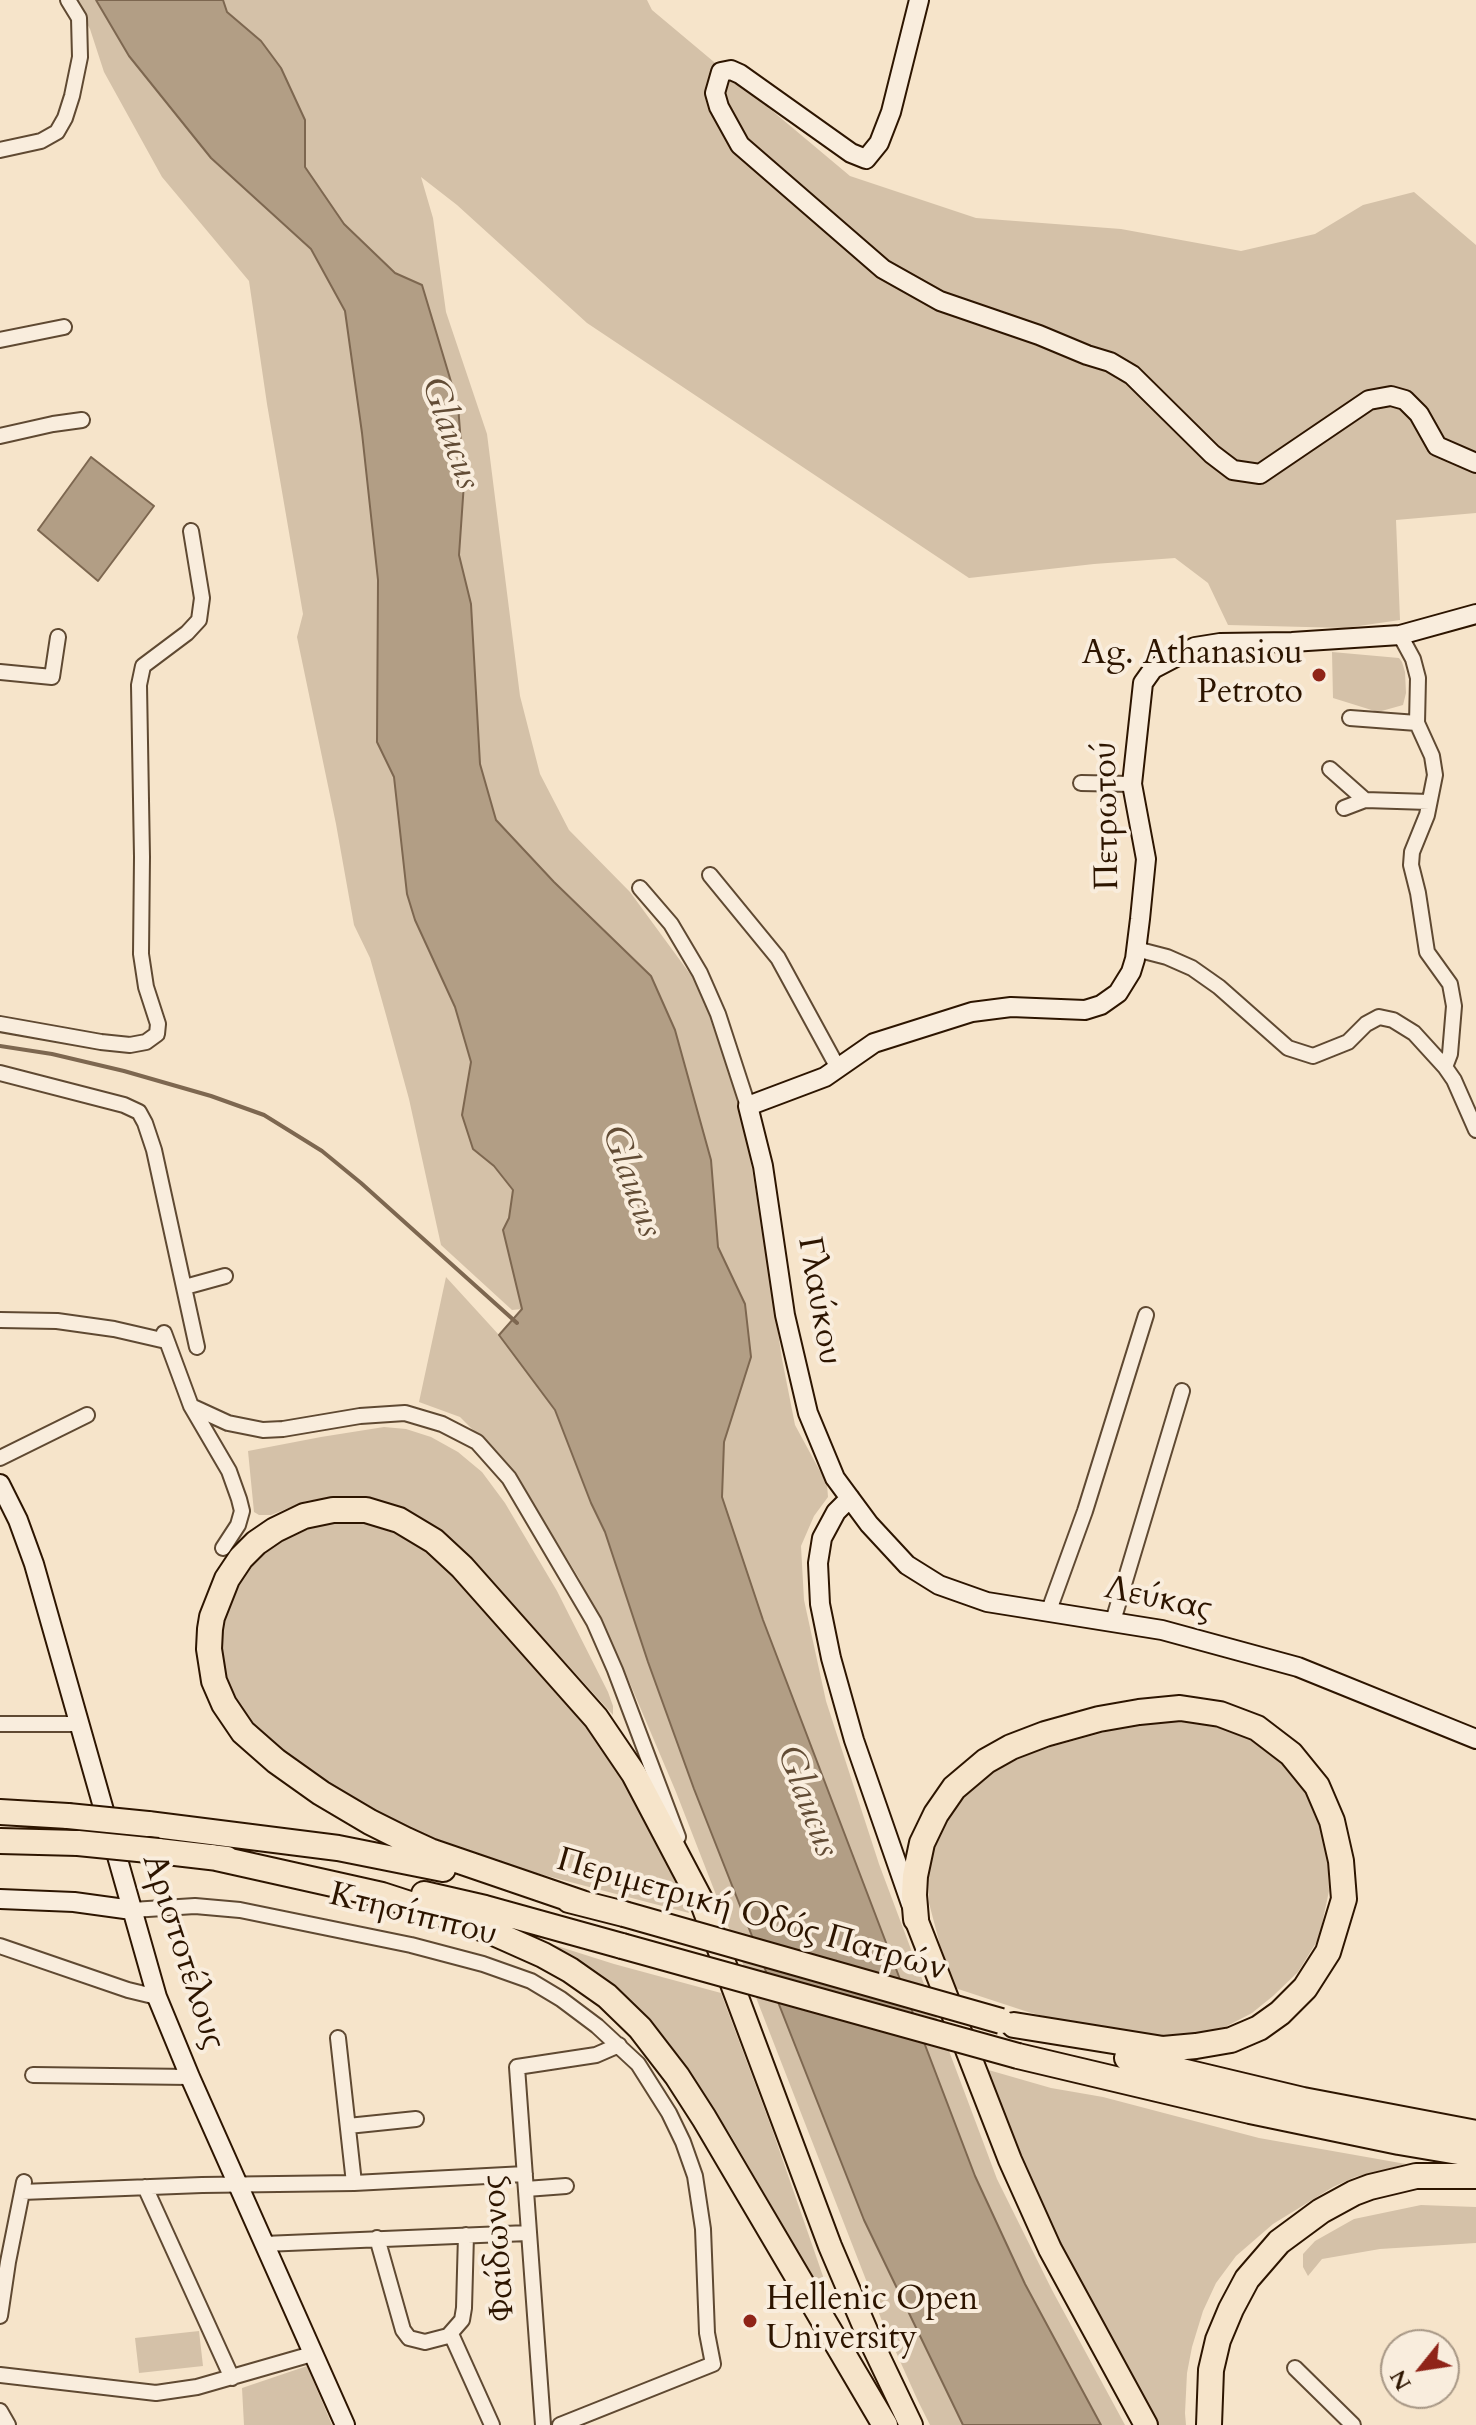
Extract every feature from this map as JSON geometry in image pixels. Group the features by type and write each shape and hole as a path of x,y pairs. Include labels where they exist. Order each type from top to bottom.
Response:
{"highway":[{"path":"582,1903 452,1858 370,1822 321,1793 276,1761 243,1732 224,1704 214,1681 210,1661 210,1629 227,1579 256,1543 304,1516 333,1510 366,1510 399,1520 434,1541 462,1567 596,1718 634,1774 701,1901"},
{"path":"916,1919 915,1876 922,1843 936,1814 954,1788 986,1761 1011,1747 1099,1719 1180,1708 1220,1714 1257,1728 1291,1754 1317,1786 1332,1821 1341,1861 1344,1899 1328,1952 1305,1988 1280,2013 1259,2028 1231,2040 1163,2049 1007,2023"},
{"name":"Περιμετρική Οδός Πατρών","path":"0,1812 68,1816 265,1837 411,1861 624,1914 1067,2042 1303,2100 1476,2133"},
{"name":"Περιμετρική Οδός Πατρών","path":"0,1841 78,1843 212,1857 305,1870 396,1888 485,1908 1018,2056 1250,2111 1476,2155"},
{"path":"212,1857 382,1895 456,1919 543,1955 607,1996 646,2034 677,2076 885,2425"},
{"path":"1209,2425 1211,2370 1221,2332 1247,2279 1279,2242 1321,2211 1370,2187 1416,2176 1476,2176"}],"main road":[{"path":"701,1901 830,2246 911,2425"},
{"path":"916,1919 1010,2160 1050,2249 1146,2425"}],"street":[{"path":"0,150 41,141 57,132 65,118 80,57 79,18 68,0"},
{"path":"919,0 891,112 879,143 866,159 851,153 731,70 721,72 715,93 719,107 740,145 883,269 940,301 1110,362 1132,375 1212,454 1233,470 1260,474 1369,400 1391,396 1405,400 1419,414 1437,446 1476,463"},
{"path":"0,340 64,327"},
{"path":"0,436 82,420"},
{"path":"0,1024 130,1045 146,1042 157,1034 158,1024 146,987 141,954 139,685 143,666 187,633 199,620 202,598 191,531"},
{"name":"Πετρωτού","path":"748,1106 816,1081 882,1040 983,1009 1092,1009 1118,993 1131,972 1136,949 1146,859 1132,784 1143,683 1153,669 1195,647 1220,643 1400,635 1476,614"},
{"path":"1400,635 1413,659 1418,678 1417,723 1432,756 1435,775 1411,865 1427,952 1450,984 1454,1006 1450,1054 1445,1067"},
{"path":"0,672 52,677 58,637"},
{"path":"1350,718 1417,723"},
{"path":"1330,769 1365,800"},
{"path":"1081,783 1132,784"},
{"path":"1344,808 1365,800 1429,802"},
{"path":"710,875 778,958 838,1068"},
{"path":"640,888 671,924 700,973 718,1014 748,1106"},
{"path":"1136,949 1192,968 1219,987 1288,1048 1313,1056 1348,1042 1366,1024 1379,1017 1393,1020 1414,1033 1445,1067 1476,1130"},
{"path":"0,1073 124,1105 139,1112 154,1150 197,1347"},
{"name":"Γλαύκου","path":"748,1106 763,1166 785,1315 802,1395 835,1478 850,1498"},
{"path":"185,1287 225,1276"},
{"path":"1048,1613 1089,1499 1146,1315"},
{"path":"0,1320 57,1321 165,1337 191,1406 229,1471 239,1499 242,1511 238,1525 223,1548"},
{"path":"1113,1621 1182,1391"},
{"path":"191,1406 228,1423 263,1430 405,1413 442,1424 477,1442 509,1478 594,1622 615,1670 701,1901"},
{"path":"0,1458 87,1415"},
{"name":"Αριστοτέλους","path":"0,1484 18,1520 34,1564 157,1997 345,2425"},
{"path":"850,1498 836,1512 822,1538 817,1573 820,1604 854,1740 916,1919"},
{"name":"Λεύκας","path":"850,1498 896,1554 927,1580 953,1592 987,1602 1162,1630 1298,1667 1476,1739"},
{"path":"0,1724 79,1724"},
{"name":"Κτησίππου","path":"0,1899 74,1902 132,1910 195,1906 240,1910 457,1956 544,1988 619,2045 643,2071 669,2113 689,2158 699,2195 703,2229 707,2333 713,2364 560,2425"},
{"path":"0,1946 157,1997"},
{"path":"338,2038 354,2183"},
{"name":"Φαίδωνος","path":"543,2425 517,2067 596,2055 619,2045"},
{"path":"33,2075 190,2077"},
{"path":"348,2126 416,2119"},
{"path":"0,2316 23,2187 525,2181 566,2186"},
{"path":"145,2187 232,2378"},
{"path":"264,2244 528,2233"},
{"path":"377,2238 405,2335 425,2342 451,2334 464,2314 466,2235"},
{"path":"451,2334 492,2425"},
{"path":"0,2375 147,2393 197,2387 312,2354"},
{"path":"1295,2368 1353,2425"},
{"path":"0,2411 8,2425"}],"shaded area":[{"path":"73,0 96,0 129,56 211,158 311,249 345,311 378,580 377,742 394,777 407,894 415,920 455,1007 471,1062 462,1115 473,1149 494,1166 513,1190 509,1218 503,1230 522,1309 512,1310 441,1245 409,1099 370,958 354,925 297,637 303,614 249,281 162,177 104,72 90,29"},
{"path":"223,0 647,0 652,10 850,176 976,218 1121,229 1241,251 1315,234 1363,205 1414,192 1476,245 1476,513 1396,520 1400,620 1345,628 1228,625 1208,583 1175,558 969,578 587,323 457,205 421,177 433,218 446,312 487,434 520,696 540,774 569,830 630,892 704,993 741,1105 795,1425 827,1484 828,1497 814,1516 801,1546 804,1600 826,1701 879,1864 997,2179 1052,2290 1125,2425 1101,2425 1025,2284 975,2176 763,1620 722,1497 724,1442 751,1357 745,1304 718,1247 711,1160 554,882 496,820 480,764 471,604 459,555 464,483 422,285 395,273 344,224 305,167 305,120 261,41 227,12"},
{"path":"1332,652 1399,658 1405,672 1403,705 1378,712 1333,698"},
{"path":"446,1277 499,1335 555,1410 605,1532 694,1789 864,2220 963,2425 930,2425 918,2401 882,2321 676,1792 623,1667 579,1578 512,1469 460,1417 419,1402"},
{"path":"384,1427 406,1429 431,1437 458,1452 482,1472 505,1503 557,1591 608,1692 613,1715 480,1568 457,1545 415,1515 388,1503 335,1497 306,1501 271,1515 254,1512 248,1451"},
{"path":"336,1523 364,1523 394,1533 425,1550 529,1659 590,1729 624,1776 673,1868 689,1913 430,1842 377,1815 284,1756 257,1731 237,1705 224,1672 221,1637 226,1608 237,1583 266,1550 307,1528"},
{"path":"1169,1721 1212,1725 1245,1736 1281,1763 1307,1795 1320,1823 1327,1849 1329,1891 1319,1938 1298,1972 1252,2013 1227,2026 1201,2033 1152,2037 1074,2024 955,1988 929,1903 928,1868 945,1820 961,1799 978,1782 1005,1765 1039,1750 1124,1727"},
{"path":"535,1939 721,1993 825,2282 817,2284 730,2134 660,2033 612,1984"},
{"path":"985,2069 1259,2138 1406,2164 1355,2177 1333,2187 1273,2224 1236,2256 1216,2283 1192,2347 1187,2373 1186,2425 1155,2425 1056,2238 1017,2153"},
{"path":"1421,2205 1476,2207 1476,2243 1380,2249 1322,2259 1308,2276 1303,2267 1303,2254 1315,2241 1354,2219"},
{"path":"199,2331 203,2366 139,2373 135,2338"},
{"path":"307,2366 332,2425 244,2425 242,2388"}],"water":[{"name":"Glaucus","path":"96,0 223,0 227,12 261,41 281,68 305,120 305,167 344,224 395,273 422,285 458,405 464,483 459,555 471,604 480,764 496,820 554,882 651,976 675,1030 711,1160 718,1247 745,1304 751,1357 724,1442 722,1497 763,1620 975,2176 1025,2284 1101,2425 963,2425 864,2220 694,1789 605,1532 555,1410 499,1335 522,1309 503,1230 509,1218 513,1190 494,1166 473,1149 462,1115 471,1062 455,1007 415,920 407,894 394,777 377,742 378,580 345,311 311,249 211,158 129,56"},
{"path":"91,457 154,506 98,581 38,530"}],"waterway":[{"path":"0,1046 52,1054 124,1071 264,1115 322,1151 361,1183 517,1323"}],"place":[{"name":"Ag. Athanasiou Petroto","path":"1319,675"},
{"name":"Hellenic Open University","path":"750,2321"}]}
